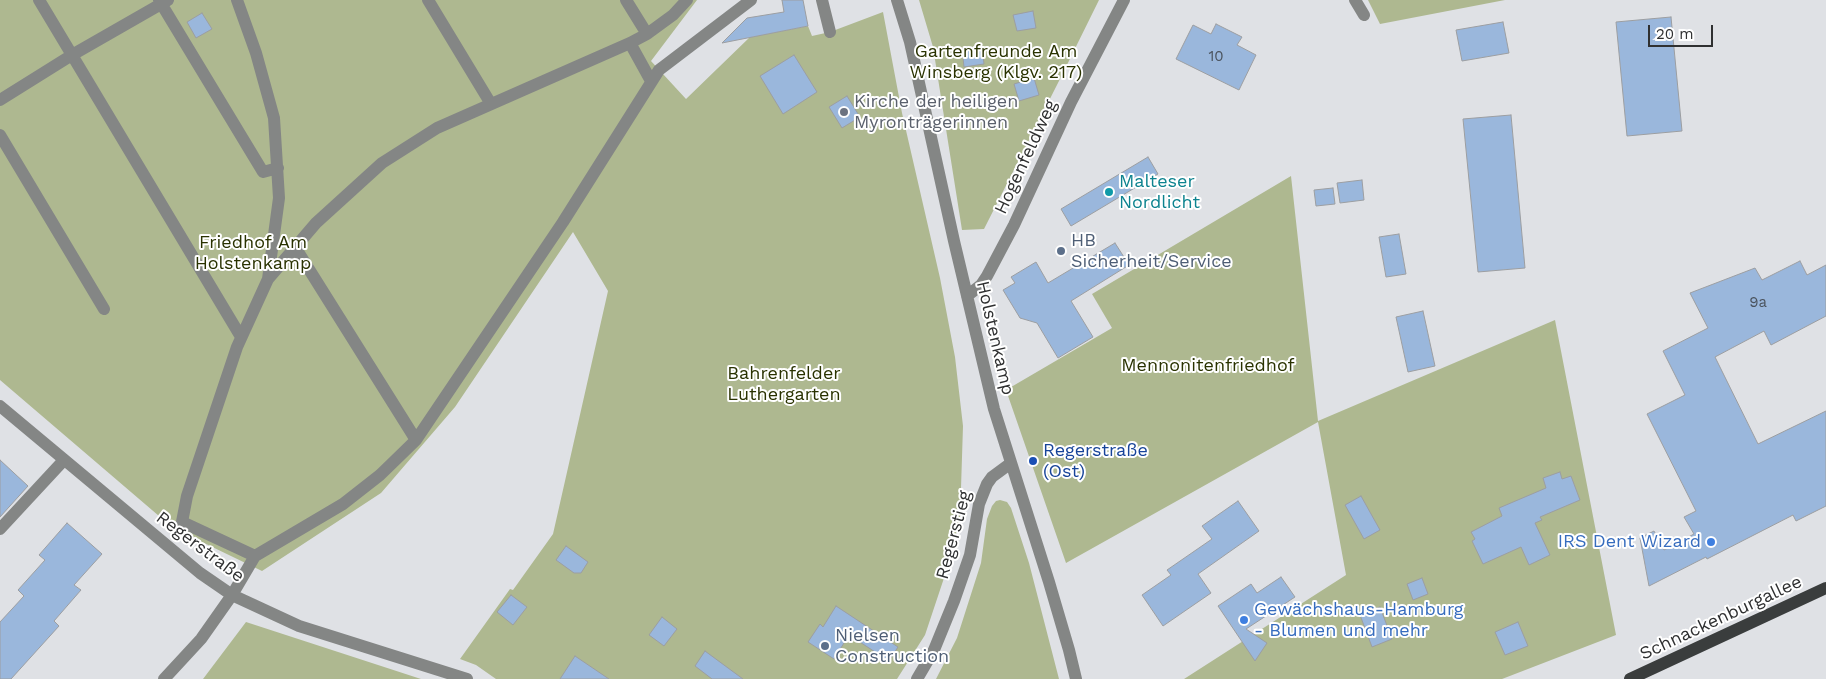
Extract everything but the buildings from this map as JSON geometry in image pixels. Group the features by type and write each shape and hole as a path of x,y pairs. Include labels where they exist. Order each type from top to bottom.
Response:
{"main road":[{"name":"Schnackenburgallee","path":"1630,679 1826,588"}],"street":[{"path":"39,0 241,337"},
{"path":"237,0 254,45 274,118 279,198 268,280"},
{"path":"428,0 491,104"},
{"path":"626,0 647,34"},
{"path":"255,556 182,522 187,496 241,337 268,280 316,223 382,163 437,128 647,34 673,14 687,0"},
{"path":"164,679 201,639 232,595 255,556 343,504 380,475 416,440 563,222 659,70 751,0"},
{"path":"822,0 830,32"},
{"name":"Holstenkamp","path":"897,0 910,42 994,409 1052,591 1076,679"},
{"name":"Hogenfeldweg","path":"967,296 981,285 987,276 1014,225 1071,102 1124,0"},
{"path":"1355,0 1364,15"},
{"path":"0,100 163,1 263,172 278,168"},
{"path":"630,43 651,81"},
{"path":"0,135 104,309"},
{"path":"295,247 416,440"},
{"name":"Regerstraße","path":"0,406 200,573 232,595 300,626 467,679"},
{"path":"0,529 64,460"},
{"name":"Regerstieg","path":"917,679 934,650 954,601 970,555 979,504 986,484 992,477 1011,463"}],"green space":[{"path":"0,0 697,0 651,61 686,99 750,37 808,26 812,36 830,32 883,12 902,113 940,278 955,357 963,426 960,519 945,575 925,635 897,679 496,679 476,665 460,659 510,589 513,590 553,534 608,291 573,232 455,407 381,493 262,571 173,528 0,380"},
{"name":"Gartenfreunde Am Winsberg (Klgv. 217)","path":"919,0 1099,0 984,229 962,230 933,47"},
{"path":"1368,0 1505,0 1380,24"},
{"name":"Mennonitenfriedhof","path":"1291,176 1318,421 1555,320 1616,635 1502,679 1184,679 1346,575 1318,422 1066,563 1006,390 1112,328 1092,294"},
{"path":"996,501 1007,502 1011,508 1029,563 1059,679 936,679 957,638 981,563 987,519 992,506"},
{"path":"246,622 421,679 203,679"}],"place":[{"name":"Kirche der heiligen Myronträgerinnen","path":"844,112"},
{"name":"Malteser Nordlicht","path":"1109,192"},
{"name":"HB Sicherheit/Service","path":"1061,251"},
{"name":"Regerstraße (Ost)","path":"1033,461"},
{"name":"IRS Dent Wizard","path":"1711,542"},
{"name":"Gewächshaus-Hamburg - Blumen und mehr","path":"1244,620"},
{"name":"Nielsen Construction","path":"825,646"}],"park label":[{"name":"Friedhof Am Holstenkamp","path":"253,253"},
{"name":"Bahrenfelder Luthergarten","path":"784,384"}]}
